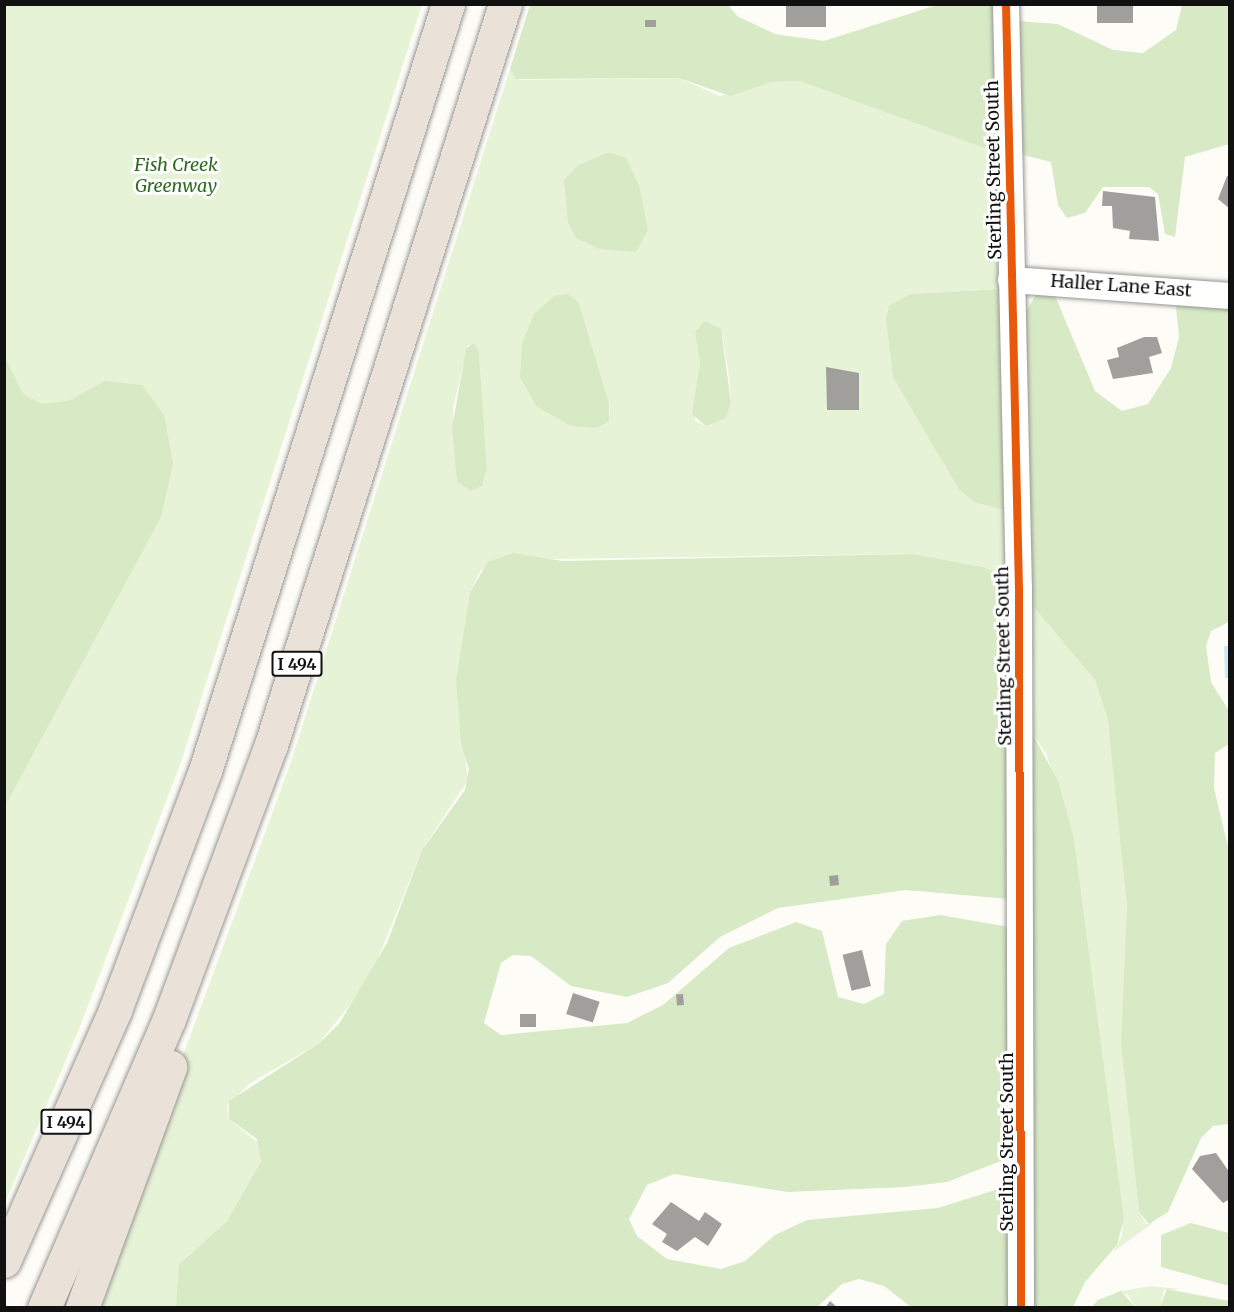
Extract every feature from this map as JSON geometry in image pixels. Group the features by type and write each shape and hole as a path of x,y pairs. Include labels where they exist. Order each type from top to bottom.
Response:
{"highway":[{"name":"I 494","path":"9,1248 115,1010 205,771 448,4"},
{"name":"I 494","path":"44,1308 169,1019 255,790 505,4"},
{"path":"82,1308 156,1112 255,790"}],"street":[{"name":"Sterling Street South","path":"1006,4 1019,646 1021,1308"},
{"name":"Haller Lane East","path":"1011,280 1230,296"}],"green space":[{"name":"Fish Creek Greenway","path":"4,5 422,5 180,765 77,1034 5,1203"},
{"path":"530,5 728,5 737,16 775,34 824,41 937,5 994,5 995,152 799,81 771,82 730,96 679,78 516,79 510,69"},
{"path":"1182,5 1229,5 1229,144 1185,157 1175,237 1165,234 1158,194 1149,187 1103,187 1085,213 1067,218 1058,205 1051,162 1020,154 1018,21 1058,24 1113,50 1143,53 1176,30"},
{"path":"510,69 520,80 679,78 720,96 771,82 799,81 995,152 1000,289 910,294 887,310 944,465 959,490 976,503 1005,510 1007,578 984,567 913,554 548,559 481,570 470,592 456,679 468,780 422,850 368,983 318,1044 249,1084 227,1106 229,1119 261,1145 261,1161 227,1221 184,1259 176,1307 90,1308 291,762","holes":["579,303 609,403 610,416 520,360","695,332 722,334 731,403 706,426 695,421 700,363","468,345 479,352 487,467 457,482 453,408"]},
{"path":"608,152 626,158 639,185 648,230 636,252 599,249 576,238 568,223 564,180 577,166"},
{"path":"1000,289 1005,510 976,503 959,490 893,377 886,318 889,306 910,294"},
{"path":"1053,291 1095,391 1122,411 1148,404 1171,368 1179,337 1175,298 1229,304 1229,622 1211,631 1206,646 1211,682 1229,711 1229,744 1215,753 1214,788 1230,855 1229,1124 1213,1126 1201,1138 1168,1212 1149,1224 1139,1212 1121,1043 1127,908 1108,720 1095,680 1031,604 1025,313 1036,295"},
{"path":"568,294 579,303 609,403 609,421 597,428 571,426 536,406 520,377 522,343 534,314 554,296"},
{"path":"705,321 721,329 731,403 726,418 706,426 692,414 700,363 695,332"},
{"path":"474,343 479,352 487,467 482,486 471,491 457,482 452,428 466,349"},
{"path":"5,357 23,394 42,404 68,401 105,381 142,385 164,415 173,463 161,517 5,806"},
{"path":"513,553 562,561 913,554 984,567 1007,578 1009,899 906,890 778,908 720,937 668,983 627,997 571,986 531,956 513,955 501,963 484,1023 501,1035 627,1023 663,1005 729,948 796,922 822,931 838,997 864,1004 884,994 886,944 902,921 940,915 1009,927 1011,1157 947,1182 905,1187 788,1192 674,1174 647,1185 629,1219 637,1236 667,1259 721,1269 745,1261 775,1235 807,1220 938,1208 1011,1185 1010,1307 911,1307 884,1286 859,1279 842,1284 816,1308 176,1308 179,1264 227,1221 261,1161 257,1139 229,1119 229,1101 318,1044 339,1024 387,943 422,850 465,790 469,769 461,744 456,679 470,592 488,562"},
{"path":"1031,604 1095,680 1108,720 1115,767 1128,924 1126,1085 1139,1212 1146,1224 1153,1223 1113,1252 1122,1236 1123,1211 1074,838 1046,753 1032,733"},
{"path":"1032,733 1058,781 1074,838 1124,1218 1117,1245 1085,1282 1073,1307 1032,1307"},
{"path":"1191,1223 1229,1233 1229,1286 1161,1267 1161,1235"},
{"path":"1150,1286 1180,1289 1164,1290 1160,1308 1135,1307 1128,1295 1117,1292"},
{"path":"1167,1289 1229,1301 1229,1307 1160,1307"},
{"path":"1121,1291 1135,1307 1092,1307 1098,1300"}],"water":[{"path":"1224,646 1229,646 1229,678 1225,678"}],"building":[{"path":"786,4 826,4 826,27 786,27"},
{"path":"1097,4 1133,4 1133,23 1097,23"},
{"path":"645,20 656,20 656,27 645,27"},
{"path":"1227,176 1230,177 1230,209 1218,199"},
{"path":"1103,191 1155,197 1159,241 1129,239 1130,231 1113,228 1112,206 1102,206"},
{"path":"1144,337 1157,337 1162,353 1149,357 1153,373 1113,379 1107,360 1119,357 1117,348"},
{"path":"826,367 859,373 859,410 827,410"},
{"path":"838,875 839,885 830,886 829,876"},
{"path":"862,950 871,986 852,991 843,955"},
{"path":"573,993 600,1002 593,1023 566,1014"},
{"path":"683,994 684,1005 677,1006 676,995"},
{"path":"520,1014 536,1014 536,1027 520,1027"},
{"path":"1216,1153 1230,1173 1230,1199 1223,1203 1192,1169 1200,1156"},
{"path":"671,1202 699,1221 705,1212 722,1224 708,1246 695,1237 677,1251 662,1242 667,1234 652,1224"},
{"path":"830,1301 838,1308 825,1308"}],"cycle path":[{"path":"1006,4 1019,590 1021,1308"}]}
